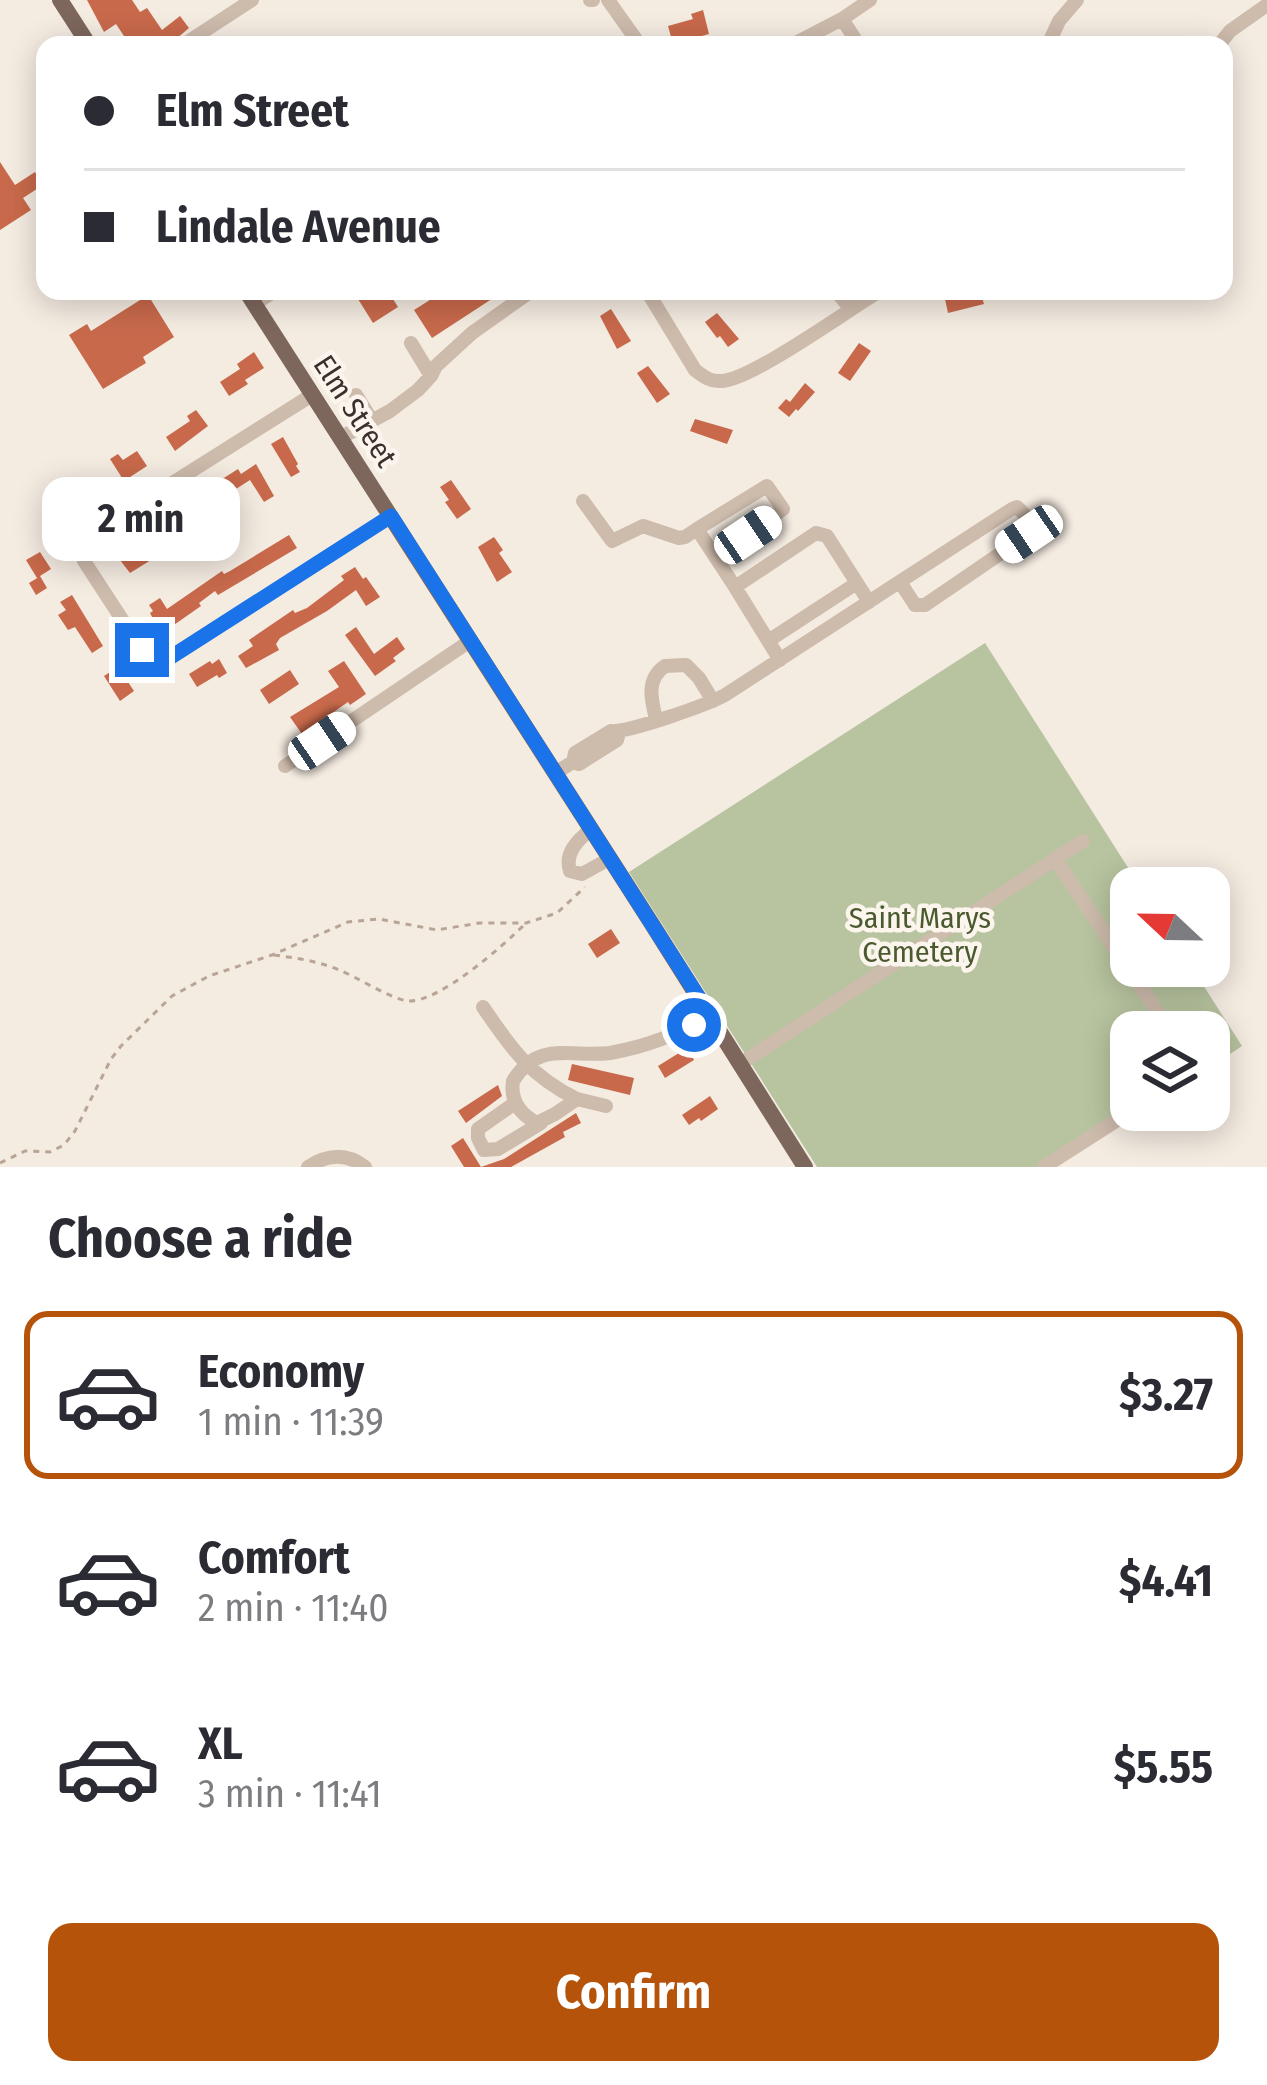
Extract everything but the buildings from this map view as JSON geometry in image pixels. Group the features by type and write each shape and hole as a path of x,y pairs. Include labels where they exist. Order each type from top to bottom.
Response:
{"main road":[{"path":"60,0 83,36"},
{"name":"Elm Street","path":"251,300 591,829 603,863 710,1015 805,1167"}],"street":[{"path":"197,36 251,0"},
{"path":"608,0 634,36"},
{"path":"809,36 870,0"},
{"path":"1052,36 1077,0"},
{"path":"1227,36 1267,5"},
{"path":"842,19 853,36"},
{"path":"340,438 418,390 472,333 519,300"},
{"path":"652,300 695,370 720,382 752,371 864,300"},
{"path":"843,300 850,308"},
{"path":"411,343 431,376"},
{"path":"312,394 90,535 81,548 84,561 142,650 161,661 391,516"},
{"path":"356,394 371,419"},
{"path":"584,501 612,541 643,526 685,538 762,487 771,489 783,509 780,513 716,557"},
{"path":"555,773 573,762 579,764 617,740 620,733 713,701 1012,509 1022,510 1030,525 1029,534 925,604 915,605 900,582"},
{"path":"697,530 780,660"},
{"path":"735,587 822,532 869,602"},
{"path":"768,641 857,583"},
{"path":"285,766 470,641"},
{"path":"656,719 650,690 665,666 686,665 713,701"},
{"path":"591,829 579,839 567,863 578,874 603,863"},
{"path":"740,1064 1083,841"},
{"path":"1055,859 1157,1011"},
{"path":"483,1007 526,1065 577,1099 606,1106"},
{"path":"544,1122 532,1121 515,1103 513,1081 526,1065 560,1052 612,1052 673,1035 710,1015"},
{"path":"515,1103 478,1130 484,1150 498,1149 577,1099"},
{"path":"1044,1167 1110,1125"},
{"path":"308,1167 332,1156 353,1159 365,1167"}],"path":[{"path":"0,1163 26,1151 50,1152 64,1145 111,1059 172,996 209,976 362,920 437,930 479,922 526,922 557,913 595,880 603,863"},
{"path":"272,955 338,969 406,1001 432,994 465,974 500,949 526,922"}],"green space":[{"name":"Saint Marys Cemetery","path":"985,643 1128,867 1110,867 1110,987 1204,987 1220,1011 1110,1011 1110,1131 1054,1167 817,1167 629,872"},
{"name":"Saint Marys Cemetery","path":"1230,1027 1242,1046 1230,1054"}],"route":[{"path":"142,650 161,661 171,657 391,516 710,1015 694,1025"}]}
